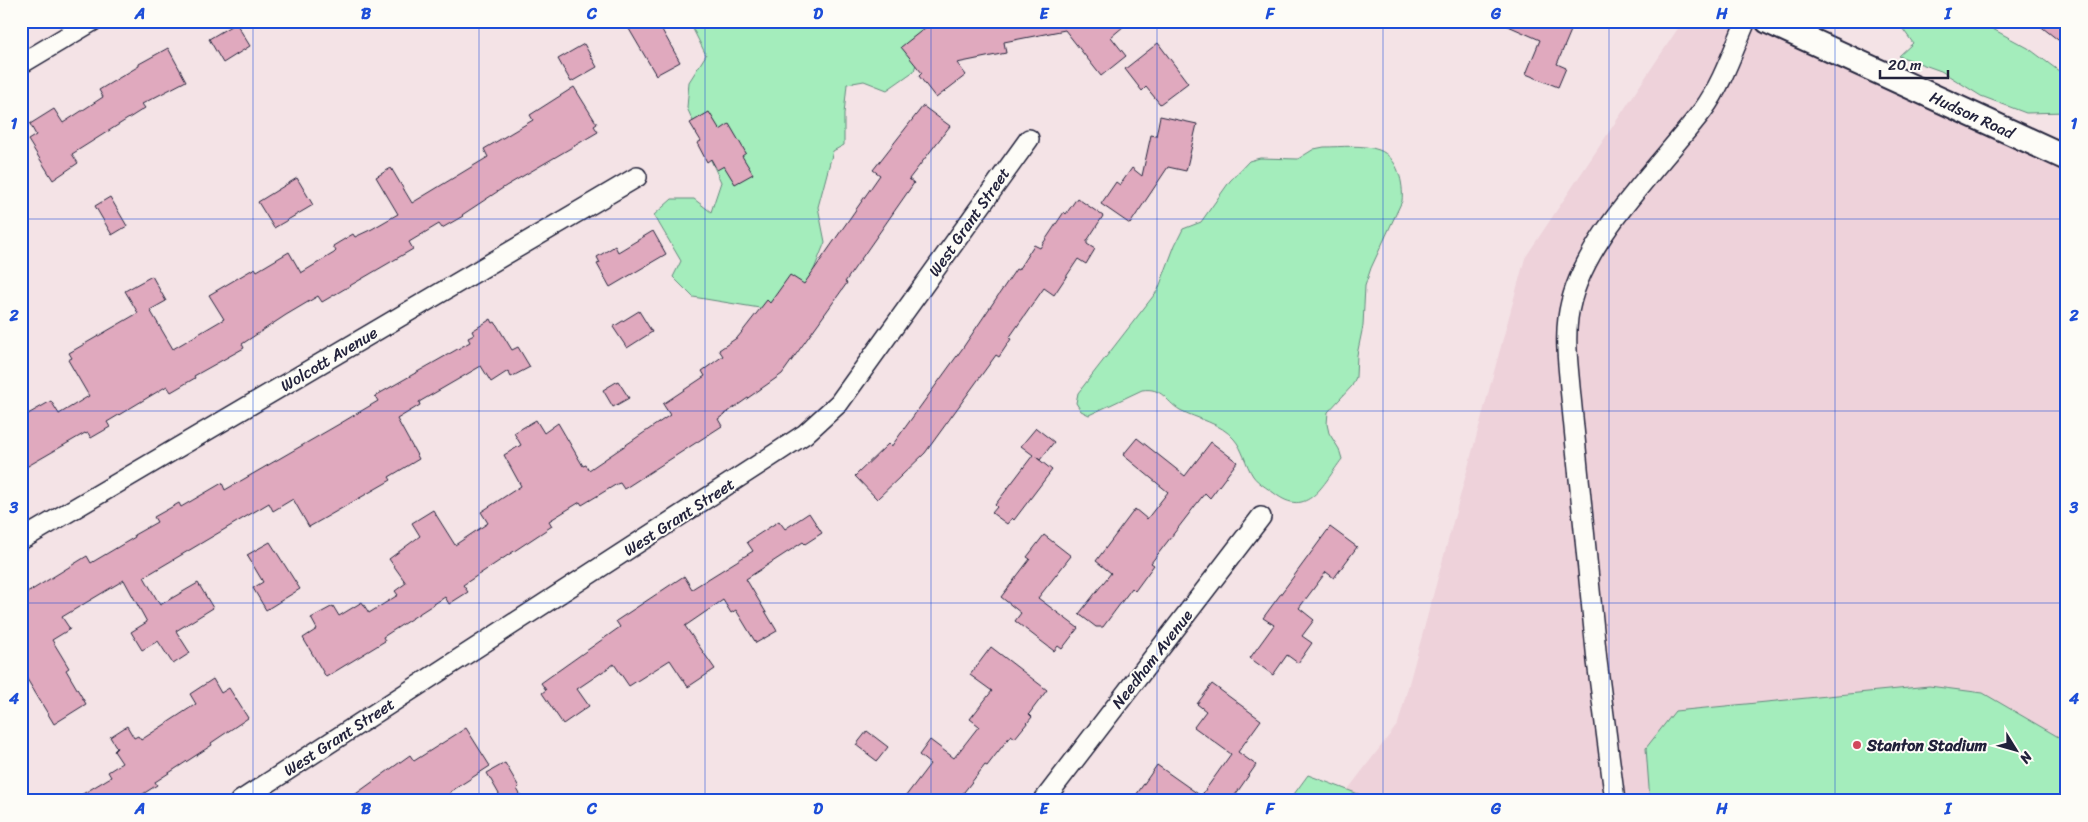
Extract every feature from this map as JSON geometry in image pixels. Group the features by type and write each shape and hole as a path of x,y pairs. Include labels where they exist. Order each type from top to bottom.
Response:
{"street":[{"path":"21,64 93,21"},
{"path":"1615,801 1597,661 1571,397 1567,342 1568,318 1578,279 1591,252 1704,109 1716,88 1746,21"},
{"name":"Hudson Road","path":"1768,21 2067,158"},
{"name":"West Grant Street","path":"240,801 786,447 823,419 857,380 1029,139"},
{"name":"Wolcott Avenue","path":"21,540 637,177"},
{"name":"Needham Avenue","path":"1043,801 1261,517"}],"shaded area":[{"path":"1683,21 1765,21 2067,159 2067,801 1339,801 1398,724 1525,258"}],"green space":[{"path":"689,21 928,21 914,71 887,90 864,81 847,84 844,114 844,145 833,151 818,207 825,242 796,314 693,297 673,277 681,261 654,215 672,199 694,199 711,212 721,182 687,108 689,82 706,55"},
{"path":"1897,21 1978,21 2028,48 2067,77 2067,112 2026,113 1981,96 1941,71 1899,56 1913,43"},
{"path":"1324,147 1366,147 1386,154 1395,165 1401,179 1402,201 1371,268 1365,286 1363,326 1357,355 1356,377 1352,386 1328,412 1327,424 1329,433 1339,449 1342,459 1314,496 1296,503 1286,500 1266,487 1255,479 1240,447 1229,434 1216,425 1180,410 1155,391 1142,390 1089,415 1081,411 1076,403 1078,393 1158,290 1183,229 1201,222 1230,181 1249,161 1260,158 1298,159 1314,149"},
{"name":"Stanton Stadium","path":"1929,686 1983,693 2067,742 2067,801 1650,801 1646,748 1675,711"},
{"path":"1308,775 1369,798 1370,801 1289,801"}],"building":[{"path":"642,21 657,21 680,62 656,75 629,29"},
{"path":"934,21 1130,21 1111,37 1126,56 1101,76 1065,30 1004,42 1006,53 957,63 966,75 936,98 919,76 922,73 901,47"},
{"path":"1497,21 1575,21 1557,64 1566,68 1558,87 1526,74 1540,40"},
{"path":"2034,21 2067,21 2067,47"},
{"path":"236,23 250,46 223,63 209,39"},
{"path":"1158,43 1188,83 1160,104 1146,87 1142,91 1125,69"},
{"path":"584,44 597,67 571,82 558,59"},
{"path":"168,48 186,81 142,104 145,108 72,154 78,163 53,180 28,140 36,135 30,124 54,109 63,123 103,97 99,90"},
{"path":"574,87 597,124 594,126 598,132 506,186 463,216 442,228 439,224 409,242 413,249 322,302 318,296 286,315 242,344 244,348 194,376 195,378 171,392 167,386 107,422 110,427 91,438 88,433 85,433 21,470 21,418 51,401 59,414 89,396 68,360 72,358 69,353 138,313 125,291 152,276 166,301 150,310 173,349 224,319 209,295 255,268 257,271 289,252 301,273 334,253 336,251 333,246 353,234 355,237 372,229 398,214 376,177 391,168 412,203 488,157 484,149 533,120 530,115"},
{"path":"923,106 950,126 909,179 914,183 845,282 847,283 782,374 718,419 722,426 624,489 620,483 617,484 582,505 580,502 549,521 552,526 463,585 468,592 449,604 445,597 383,637 385,641 326,677 303,638 317,629 311,618 333,606 339,616 362,602 369,613 398,595 395,591 406,583 389,559 420,536 412,523 433,510 455,545 488,523 481,512 521,486 504,455 521,445 514,433 536,420 544,433 558,423 583,466 586,465 589,470 670,415 663,404 705,376 702,371 723,356 719,350 738,337 767,300 770,303 790,275 804,284 880,175 873,170"},
{"path":"709,112 720,130 729,124 746,153 742,156 753,174 735,184 724,166 717,170 711,159 707,162 697,143 701,141 690,123"},
{"path":"1160,116 1197,124 1186,171 1168,167 1130,224 1101,204 1116,182 1120,185 1132,168 1142,176 1151,135 1156,136"},
{"path":"297,178 313,205 274,228 258,202"},
{"path":"110,197 127,226 112,235 95,206"},
{"path":"1077,198 1103,216 1087,241 1087,244 1095,249 1086,264 1078,259 1054,295 1044,288 1009,338 1011,339 999,357 996,355 925,453 877,499 855,476 888,444 891,447 962,349 1016,269 1018,270 1034,245 1040,248 1064,212 1066,214"},
{"path":"653,231 666,254 610,287 597,264 600,263 597,257 615,246 618,252"},
{"path":"639,311 652,332 627,348 613,327"},
{"path":"491,319 493,323 495,322 512,350 518,347 530,367 511,377 508,371 491,382 481,366 419,402 420,405 397,419 419,459 389,477 391,480 309,527 293,499 273,511 269,503 144,577 160,605 198,583 213,608 176,631 190,653 173,664 158,641 142,650 131,632 147,622 124,580 62,617 70,629 52,640 69,668 66,670 86,704 54,724 21,669 21,605 26,602 22,596 87,556 91,563 135,537 134,535 157,522 154,517 179,503 181,507 222,483 225,490 341,423 378,401 375,396 470,342 468,338 474,335 472,331"},
{"path":"618,381 629,398 613,407 603,390"},
{"path":"1036,428 1054,442 1040,460 1036,457 1052,470 1014,520 1012,518 1007,524 992,513 997,507 995,505 1033,455 1021,446"},
{"path":"1137,438 1185,476 1211,442 1237,462 1210,498 1205,493 1151,563 1154,565 1135,591 1132,588 1103,627 1096,627 1079,614 1111,573 1096,561 1135,509 1147,519 1168,492 1123,455"},
{"path":"809,513 822,533 805,544 803,542 746,579 777,631 756,643 736,610 731,613 723,600 685,626 715,669 688,687 670,660 629,686 614,664 577,689 589,706 563,724 542,693 546,690 541,683 620,627 616,621 684,576 692,589 753,551 747,542 779,521 785,529"},
{"path":"1330,527 1357,547 1334,578 1326,572 1299,608 1314,620 1302,636 1312,643 1298,663 1287,655 1273,675 1250,658 1274,625 1263,618"},
{"path":"1044,535 1071,556 1038,598 1078,628 1062,649 1058,646 1054,651 1015,621 1021,613 1001,597 1030,559 1027,557"},
{"path":"270,542 300,589 266,610 253,588 263,582 247,555"},
{"path":"991,647 1047,690 1029,714 1032,717 1015,738 1011,735 957,801 902,801 930,764 919,755 930,740 954,758 979,726 970,719 992,691 970,675"},
{"path":"213,679 221,693 229,688 248,718 211,743 212,745 155,782 157,785 132,801 71,801 111,777 108,772 122,763 114,751 117,748 110,737 127,726 134,738 138,736 141,740 196,704 190,694"},
{"path":"1212,684 1261,720 1238,752 1256,765 1231,801 1132,801 1157,765 1201,796 1231,754 1194,727 1206,711 1197,704"},
{"path":"466,728 490,766 450,792 456,801 346,801 410,755 414,761"},
{"path":"867,731 888,747 877,761 856,745"},
{"path":"505,763 519,787 517,789 524,801 503,801 487,773"}],"place":[{"name":"Stanton Stadium","path":"1857,745"}]}
